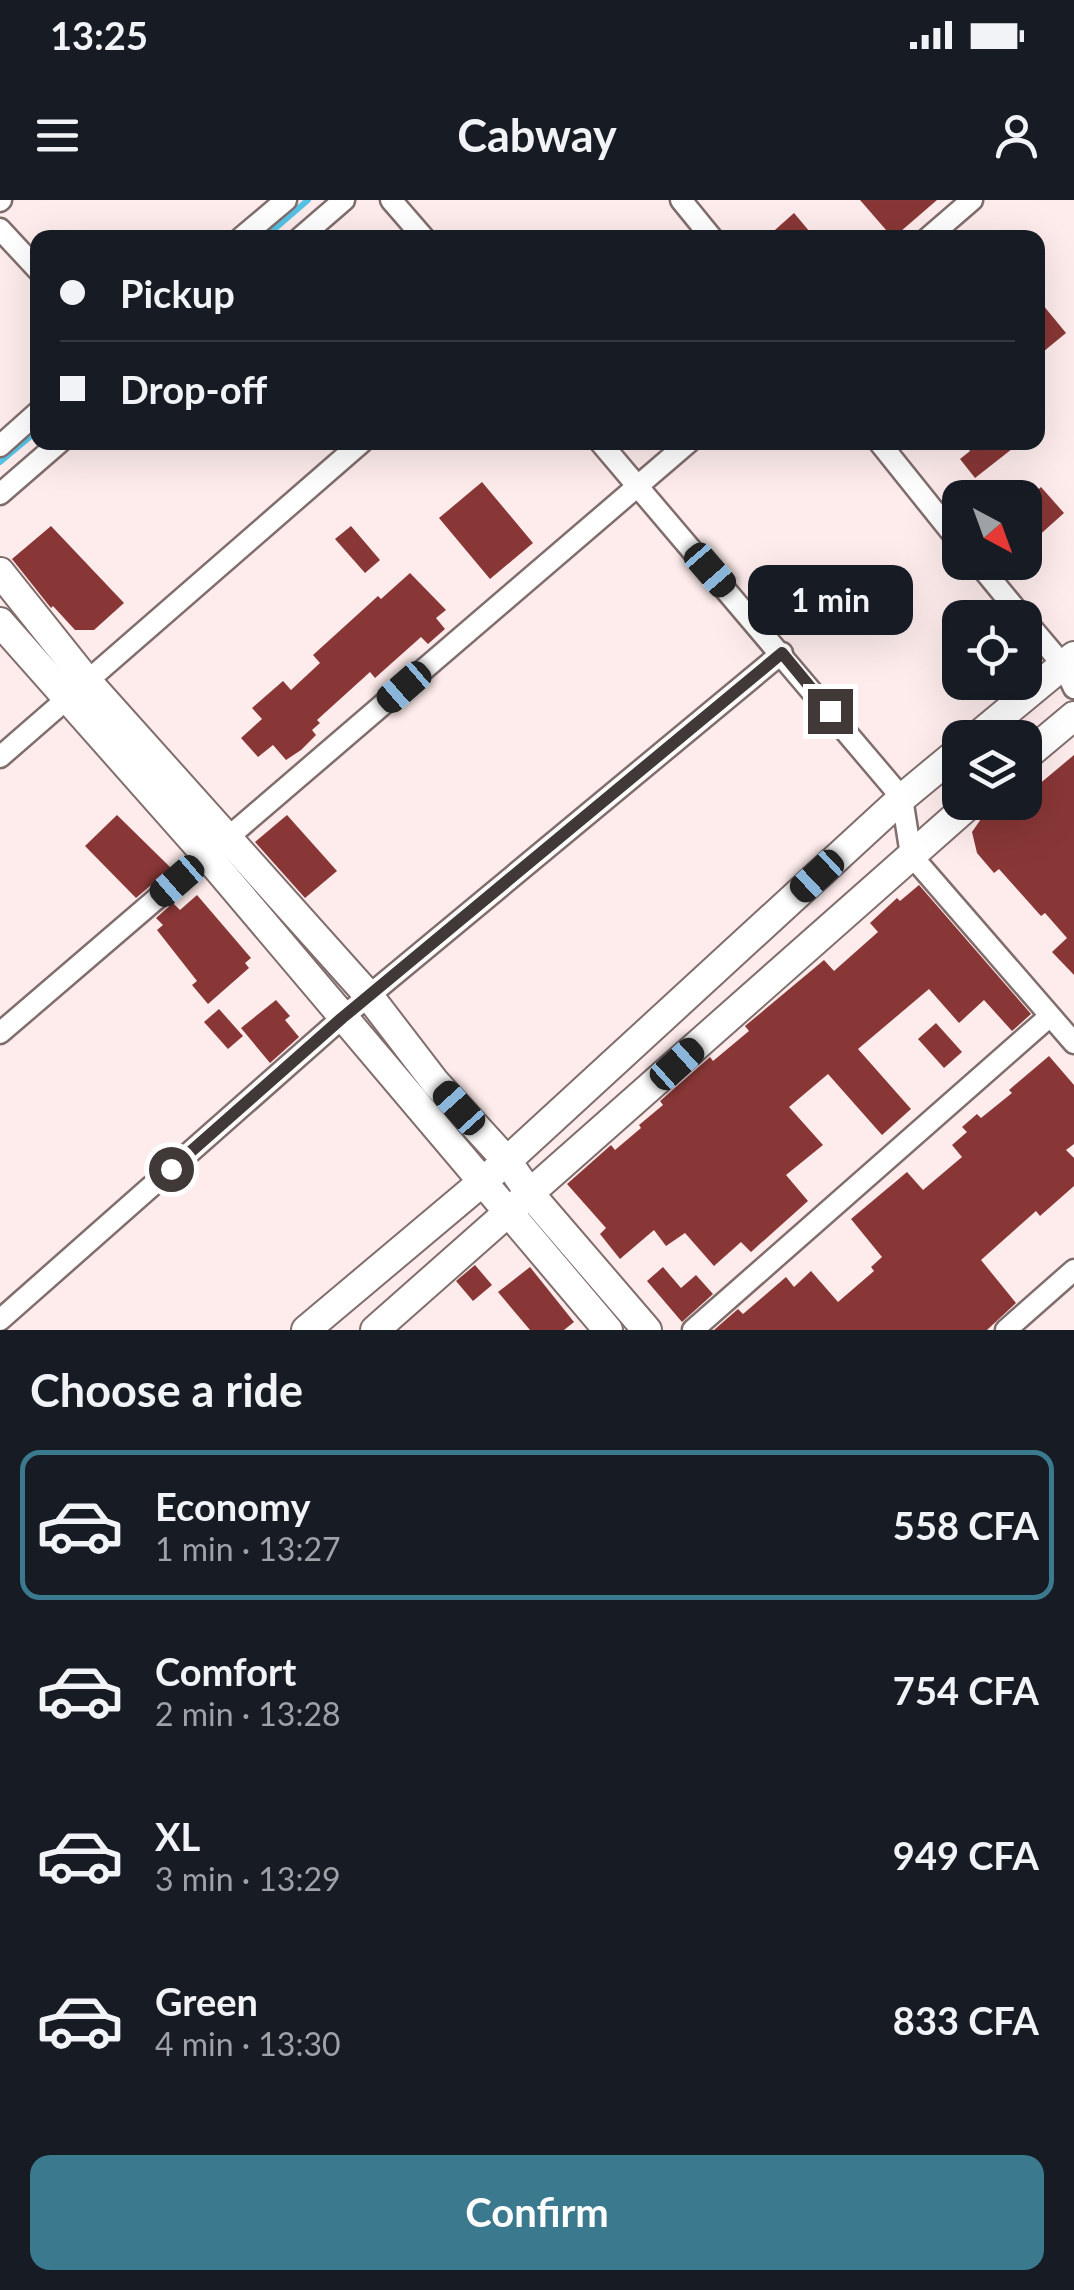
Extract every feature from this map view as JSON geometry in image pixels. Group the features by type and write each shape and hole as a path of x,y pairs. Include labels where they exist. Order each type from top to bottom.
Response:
{"street":[{"path":"250,230 286,200"},
{"path":"309,230 344,200"},
{"path":"391,200 417,230"},
{"path":"681,200 705,230"},
{"path":"937,230 972,200"},
{"path":"0,229 30,261"},
{"path":"0,446 30,419"},
{"path":"0,494 51,450"},
{"path":"0,758 353,450"},
{"path":"607,450 902,798 911,855 1074,1043"},
{"path":"0,1033 680,450"},
{"path":"885,450 942,520"},
{"path":"0,572 77,691"},
{"path":"992,580 1008,600"},
{"path":"0,622 77,691 218,847 369,996 436,1082 647,1330"},
{"path":"1000,720 1070,670 1042,639"},
{"path":"0,1320 342,1018 782,653"},
{"path":"1042,743 1074,716"},
{"path":"306,1330 507,1161 942,765"},
{"path":"375,1330 951,820"},
{"path":"218,847 342,1018 608,1330"},
{"path":"693,1330 1050,1016"},
{"path":"1006,1330 1074,1270"}],"building":[{"path":"860,200 937,200 902,230 886,230"},
{"path":"794,213 808,230 775,230"},
{"path":"1045,308 1066,333 1045,350"},
{"path":"1011,450 975,478 960,459 970,451"},
{"path":"482,482 533,543 490,579 439,518"},
{"path":"1042,488 1064,513 1042,533"},
{"path":"51,526 124,603 94,630 75,630 51,608 12,559"},
{"path":"351,526 380,560 365,573 335,539"},
{"path":"410,573 446,610 436,618 445,629 428,644 421,637 375,678 370,672 317,720 320,723 312,730 316,735 301,750 286,760 273,745 258,757 241,738 262,719 252,708 283,681 291,690 320,663 313,655 378,596 381,599"},
{"path":"1074,755 1074,975 1052,952 1067,938 1045,913 1041,916 999,869 994,873 977,853 972,832 980,820 1042,820 1042,782"},
{"path":"117,815 171,868 136,898 85,846"},
{"path":"287,815 337,871 305,898 255,842"},
{"path":"919,885 1031,1014 1012,1031 984,1000 959,1023 929,989 858,1049 911,1109 882,1135 828,1074 789,1107 823,1145 786,1175 808,1201 751,1252 741,1242 714,1266 685,1233 666,1246 654,1230 620,1259 600,1234 606,1228 567,1184 611,1145 615,1150 641,1128 639,1125 663,1105 660,1101 710,1057 713,1061 749,1031 745,1026 824,960 834,971 878,932 870,923 897,898 900,901"},
{"path":"197,895 251,958 245,963 249,968 208,1004 192,985 197,981 157,930 163,925 156,918 173,903 180,910"},
{"path":"276,1000 290,1016 285,1020 299,1037 270,1063 241,1028"},
{"path":"219,1009 243,1036 228,1049 204,1022"},
{"path":"936,1023 962,1052 944,1068 918,1039"},
{"path":"1049,1056 1074,1085 1074,1144 1066,1150 1074,1158 1074,1186 1040,1216 1036,1211 981,1260 1016,1303 987,1330 714,1330 738,1309 743,1314 786,1277 794,1287 811,1271 838,1302 874,1271 871,1267 882,1257 851,1219 907,1172 923,1190 962,1157 952,1145 967,1132 962,1127 977,1114 981,1118 1012,1093 1009,1090"},
{"path":"475,1265 492,1285 473,1301 456,1281"},
{"path":"530,1267 574,1322 564,1330 530,1330 498,1292"},
{"path":"663,1267 681,1288 696,1275 713,1294 682,1322 647,1281"}],"waterway":[{"path":"273,230 308,200"},
{"path":"0,462 30,437"}],"route":[{"path":"171,1169 342,1018 782,653 830,711"}]}
